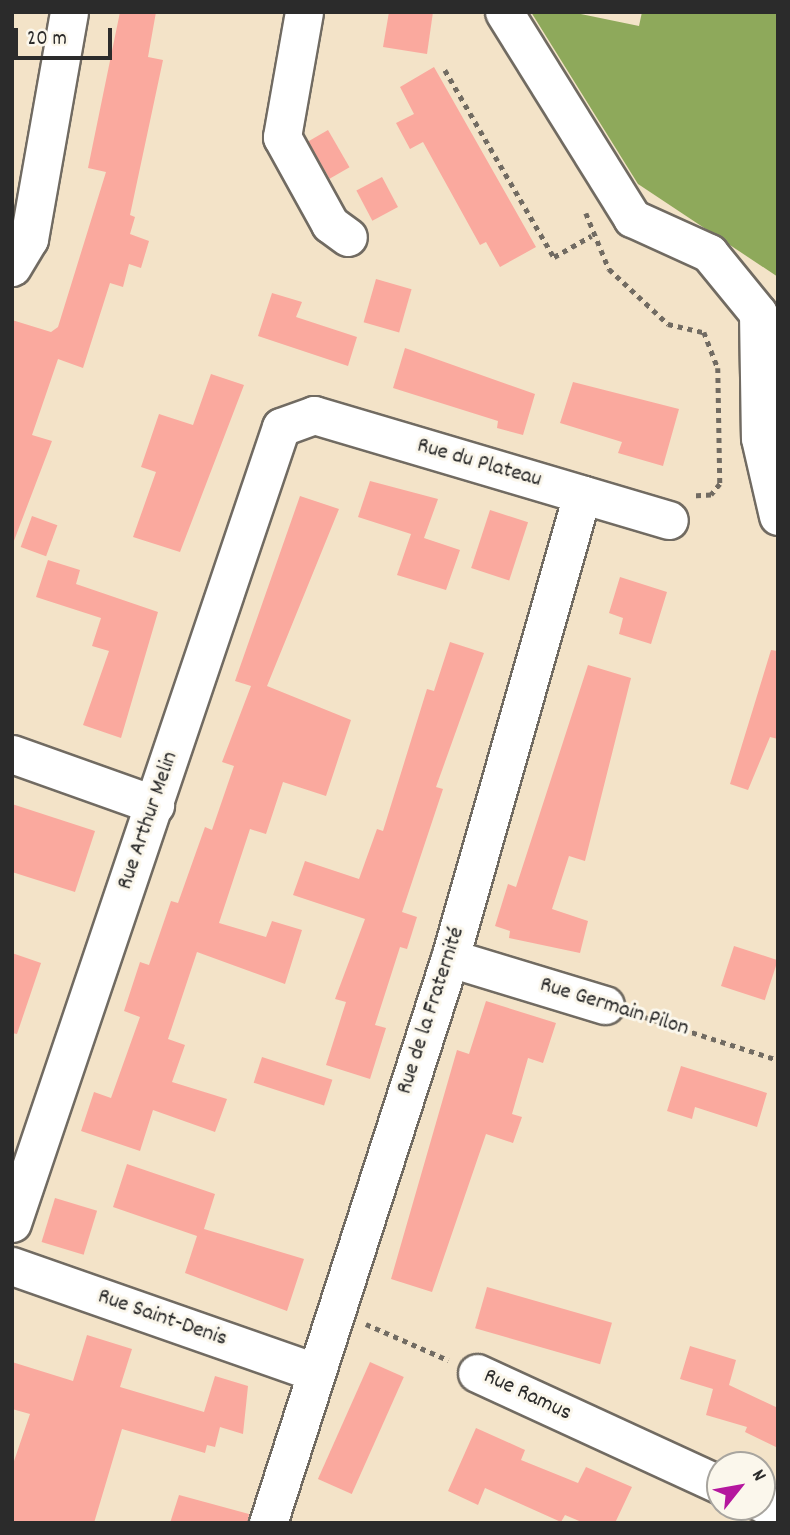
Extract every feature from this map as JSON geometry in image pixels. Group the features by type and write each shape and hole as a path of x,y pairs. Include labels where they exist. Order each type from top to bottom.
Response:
{"street":[{"path":"13,267 29,239 69,12"},
{"path":"304,12 282,137 330,224 348,237"},
{"path":"503,12 632,218 709,253 758,313 760,438 778,516"},
{"name":"Rue du Plateau","path":"289,421 314,415 669,520"},
{"name":"Rue Arthur Melin","path":"12,1223 277,439 289,421"},
{"name":"Rue de la Fraternité","path":"268,1523 312,1371 450,958 582,494"},
{"path":"12,754 155,805"},
{"name":"Rue Germain Pilon","path":"450,958 605,1004"},
{"name":"Rue Saint-Denis","path":"12,1266 312,1371"},
{"name":"Rue Ramus","path":"477,1373 706,1479"}],"path":[{"path":"445,70 554,257 591,236 609,269 668,324 704,332 718,368 720,484 711,495"},
{"name":"Rue Germain Pilon","path":"605,1004 778,1060"},
{"name":"Rue Ramus","path":"334,1310 477,1373"}],"green space":[{"path":"531,12 571,12 639,26 642,12 778,12 778,277 638,184"}],"building":[{"path":"120,12 156,12 148,57 163,60 130,215 135,217 130,234 149,241 141,268 129,264 123,287 110,283 83,368 58,359 32,435 52,441 12,546 12,320 51,332 58,327 106,172 88,168"},
{"path":"389,12 433,12 427,54 383,47"},
{"path":"434,67 536,247 500,267 486,242 480,245 423,142 410,149 396,123 414,114 400,87"},
{"path":"328,130 350,167 330,179 308,142"},
{"path":"382,177 398,207 372,221 356,191"},
{"path":"376,279 412,289 399,332 364,322"},
{"path":"272,293 302,302 296,317 357,337 348,366 258,336"},
{"path":"405,348 535,394 523,435 497,428 498,421 393,388"},
{"path":"211,374 244,385 180,552 133,537 156,472 141,467 159,414 193,425"},
{"path":"573,382 679,409 663,466 618,453 622,442 560,423"},
{"path":"370,481 438,499 424,538 460,550 446,590 397,575 411,534 358,517"},
{"path":"300,496 339,509 267,686 351,720 326,796 283,782 266,834 250,829 219,923 266,937 272,921 302,930 285,984 197,952 168,1039 185,1045 172,1082 227,1099 215,1132 153,1110 140,1151 81,1131 94,1092 111,1098 140,1017 124,1011 140,962 149,965 171,901 178,903 205,827 212,830 234,766 222,762 251,686 235,681"},
{"path":"490,510 528,522 509,580 471,568"},
{"path":"32,516 57,525 46,556 21,547"},
{"path":"48,560 80,570 76,584 158,612 121,738 83,725 109,651 92,646 101,618 36,597"},
{"path":"620,577 667,592 651,644 619,634 623,618 609,613"},
{"path":"450,642 484,653 436,787 443,789 402,912 417,917 407,949 400,947 375,1025 386,1028 370,1079 326,1065 346,1002 335,999 365,919 293,895 305,861 359,879 377,829 383,831 427,689 434,691"},
{"path":"771,650 778,651 778,739 770,737 748,790 730,784"},
{"path":"588,665 631,678 585,861 569,856 552,909 588,921 580,953 509,938 510,931 495,926 508,884 516,887"},
{"path":"12,804 95,831 75,892 12,872"},
{"path":"734,946 778,960 765,1000 721,986"},
{"path":"12,953 41,963 17,1034 12,1033"},
{"path":"486,1001 556,1023 543,1063 528,1058 512,1114 522,1117 513,1143 486,1134 432,1292 391,1279 457,1050 469,1054"},
{"path":"262,1057 332,1080 324,1106 254,1083"},
{"path":"681,1066 767,1093 757,1127 695,1107 692,1119 667,1111"},
{"path":"127,1164 215,1194 204,1229 304,1259 287,1311 185,1273 197,1236 113,1207"},
{"path":"55,1198 97,1211 84,1255 42,1242"},
{"path":"487,1287 612,1323 600,1364 475,1328"},
{"path":"87,1335 132,1349 120,1387 204,1412 215,1376 248,1386 243,1434 220,1427 215,1447 207,1445 205,1453 122,1429 94,1523 12,1523 12,1467 30,1414 12,1409 12,1362 73,1381"},
{"path":"690,1346 736,1360 729,1385 778,1408 778,1448 745,1432 747,1427 706,1415 713,1389 680,1379"},
{"path":"370,1362 404,1377 352,1494 318,1479"},
{"path":"476,1428 525,1450 521,1460 578,1483 586,1467 632,1487 615,1523 584,1523 565,1515 561,1522 485,1488 478,1505 448,1491"},
{"path":"179,1495 249,1514 248,1523 170,1523"}]}
